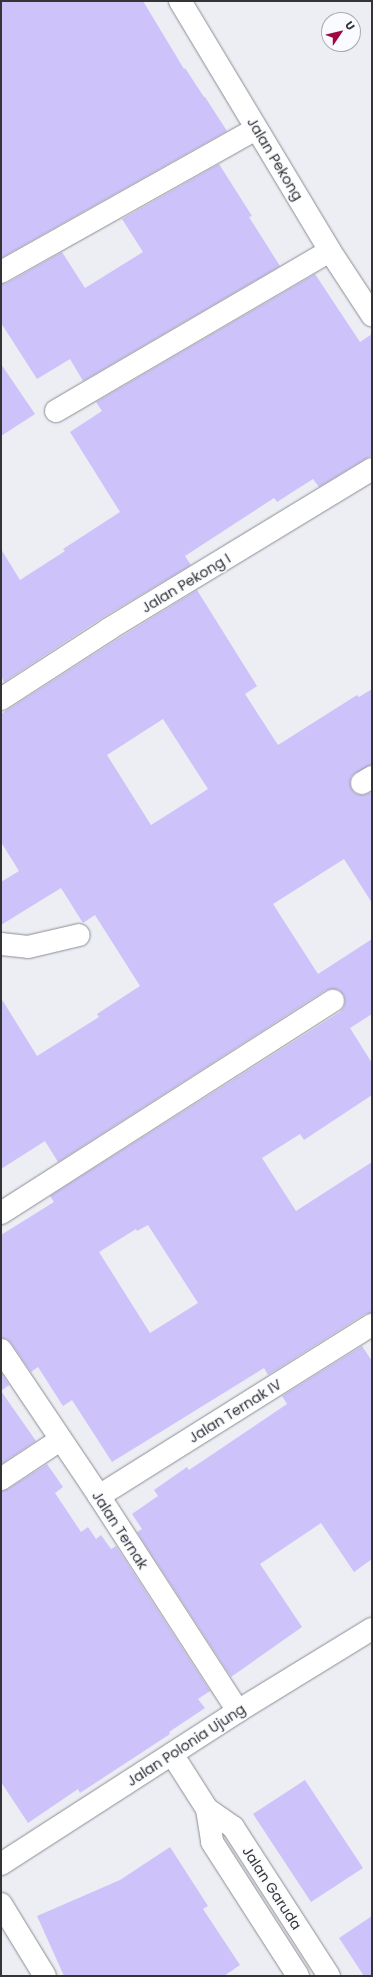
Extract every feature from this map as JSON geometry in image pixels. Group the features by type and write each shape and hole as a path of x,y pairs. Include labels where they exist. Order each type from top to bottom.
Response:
{"street":[{"name":"Jalan Pekong","path":"180,1 330,251 372,315"},
{"path":"1,272 256,129"},
{"path":"56,411 330,251"},
{"name":"Jalan Pekong I","path":"1,699 109,629 372,469"},
{"path":"1,944 28,947 79,934"},
{"path":"1,1213 333,1001"},
{"name":"Jalan Ternak IV","path":"99,1496 372,1325"},
{"name":"Jalan Ternak","path":"1,1350 99,1496 238,1711"},
{"path":"1,1479 60,1440"},
{"name":"Jalan Polonia Ujung","path":"1,1864 238,1711 372,1629"},
{"name":"Jalan Garuda","path":"172,1754 207,1809 233,1827 329,1976"},
{"name":"Jalan Garuda","path":"207,1809 212,1842 298,1976"},
{"path":"212,1842 233,1827"},
{"path":"1,1904 45,1976"}],"building":[{"path":"1,1 143,1 184,69 185,68 227,131 1,258"},
{"path":"219,164 252,216 249,217 280,266 83,381 70,359 37,379 1,323 1,284 7,283 62,252 85,288 143,252 122,219"},
{"path":"315,274 360,342 372,334 372,455 319,487 313,479 277,502 274,498 185,556 191,565 102,618 4,682 1,676 1,549 20,580 65,551 63,549 120,512 70,432 102,411 96,402"},
{"path":"1,364 35,414 1,436"},
{"path":"197,590 257,686 245,694 278,745 357,695 359,697 372,689 372,765 355,773 351,777 350,783 352,790 356,794 363,795 372,792 372,903 344,859 273,904 318,974 372,939 372,1014 350,1028 372,1063 372,1095 304,1140 300,1134 262,1158 296,1211 372,1162 372,1313 365,1314 268,1375 264,1368 112,1462 72,1400 63,1406 38,1367 31,1372 11,1343 7,1339 1,1338 1,1235 54,1202 50,1196 340,1012 344,1007 345,1001 344,995 339,990 326,990 58,1162 45,1141 1,1169 1,998 37,1056 99,1017 97,1014 140,986 95,915 83,923 61,888 1,925 1,882 19,871 1,842 1,714","holes":["163,719 208,789 151,825 107,755","148,1225 198,1303 150,1333 99,1252 136,1229 137,1231"]},
{"path":"362,1346 372,1361 372,1559 354,1572 321,1523 260,1564 302,1627 231,1677 137,1532 142,1529 132,1514 158,1496 154,1490 187,1467 189,1470 287,1404 282,1396"},
{"path":"1,1372 9,1385 1,1391"},
{"path":"1,1391 36,1441 1,1464"},
{"path":"47,1464 63,1487 55,1493 81,1532 88,1527 96,1539 101,1535 111,1549 116,1546 210,1691 198,1699 205,1708 169,1732 170,1734 80,1793 78,1789 28,1823 1,1782 1,1491 8,1489"},
{"path":"305,1780 363,1868 311,1902 253,1814"},
{"path":"170,1847 208,1906 203,1909 240,1965 224,1976 64,1976 37,1916 120,1880"},
{"path":"372,1916 372,1976 364,1976 339,1938"}]}
